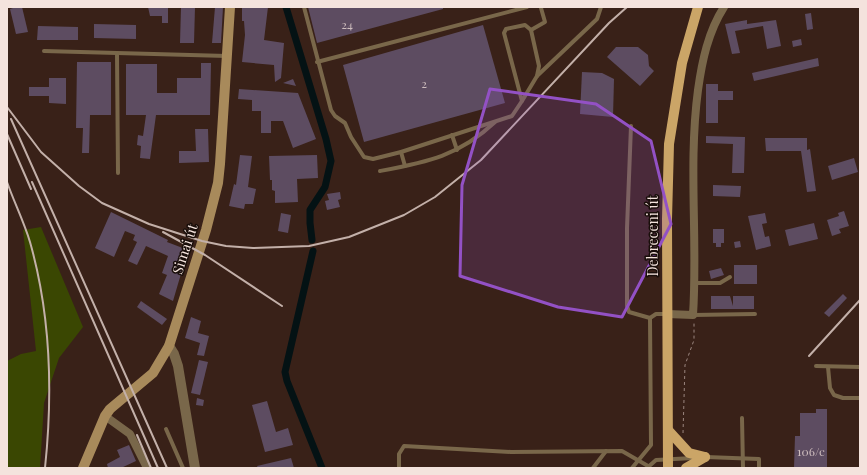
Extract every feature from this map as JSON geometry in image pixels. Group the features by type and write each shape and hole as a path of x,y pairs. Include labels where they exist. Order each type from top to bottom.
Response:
{"main road":[{"name":"Simai út","path":"83,468 105,416 121,398 152,373 169,346 206,230 218,183 230,7"},
{"name":"Debreceni út","path":"668,463 667,314 669,144 682,63 698,7"},
{"path":"668,430 682,448 689,453 705,457"},
{"path":"686,468 705,457"}],"street":[{"path":"667,314 693,315 695,283 693,176 695,118 701,71 712,30 724,7"},
{"path":"169,346 174,354 178,366 195,468"},
{"path":"105,416 130,434 147,468"}],"lane":[{"path":"304,7 317,62 331,110 335,116 345,123 359,151 364,156 373,159 401,152 512,116 537,76 597,19 601,7"},
{"path":"317,62 527,7"},
{"path":"531,30 545,22 541,8"},
{"path":"522,101 504,33 506,29 524,25 531,30 539,66 537,76"},
{"path":"44,51 227,56"},
{"path":"117,53 118,173"},
{"path":"380,171 439,158 479,138 497,120"},
{"path":"631,126 626,228 627,306 630,312 650,318"},
{"path":"452,135 457,150"},
{"path":"401,152 405,166"},
{"path":"695,283 720,283 730,277"},
{"path":"650,318 656,314 667,314"},
{"path":"693,315 755,314"},
{"path":"632,468 651,445 650,318"},
{"path":"816,366 860,367"},
{"path":"828,367 830,388 834,395 843,398 860,398"},
{"path":"742,418 743,468"},
{"path":"166,429 183,468"},
{"path":"399,468 399,454 404,446 511,452 622,451 647,467 656,460 668,463 705,457 759,459 759,468"},
{"path":"593,468 606,451"}],"path":[{"path":"682,448 686,444 682,430 685,365 694,340 693,315"}],"highlighted area":[{"path":"490,89 596,104 651,141 671,224 622,317 558,307 460,276 462,185"}],"green space":[{"path":"41,227 83,327 59,358 44,403 40,468 7,468 7,361 21,354 36,351 23,230"}],"building":[{"path":"22,7 28,32 16,34 10,9"},
{"path":"148,7 168,7 168,23 162,23 162,16 150,16"},
{"path":"181,7 195,7 194,43 180,43"},
{"path":"215,7 223,7 221,43 212,43"},
{"path":"242,7 268,7 264,40 284,43 281,78 275,82 274,65 242,62 245,35 244,21 242,21"},
{"path":"308,7 443,7 443,9 317,43"},
{"path":"811,13 813,29 807,30 805,14"},
{"path":"747,20 747,24 776,20 781,46 767,49 763,26 735,31 740,53 732,54 725,24"},
{"path":"94,24 136,25 136,39 94,38"},
{"path":"483,25 505,103 364,142 343,65"},
{"path":"38,26 78,27 78,40 37,40"},
{"path":"801,39 802,45 793,47 792,41"},
{"path":"616,47 638,47 648,55 649,66 654,71 640,86 607,57"},
{"path":"818,58 819,66 754,81 752,73"},
{"path":"77,62 111,62 111,115 90,115 89,153 82,153 83,128 76,128"},
{"path":"201,63 211,63 210,115 156,115 150,159 140,158 141,146 137,145 138,135 143,136 146,115 126,115 126,64 157,64 157,93 177,93 177,78 201,78"},
{"path":"582,72 602,73 614,79 613,117 580,114"},
{"path":"49,78 66,78 66,104 49,103 49,96 29,96 29,87 49,87"},
{"path":"293,79 296,86 283,83"},
{"path":"706,84 718,84 718,91 733,91 733,100 718,100 718,123 706,123"},
{"path":"239,89 298,93 316,139 293,148 283,121 271,121 271,133 261,133 261,111 252,111 252,100 238,99"},
{"path":"195,129 208,129 209,162 179,163 179,151 196,151"},
{"path":"706,136 745,137 744,173 732,173 733,144 706,143"},
{"path":"765,138 807,138 807,150 810,149 816,191 807,192 801,151 766,151"},
{"path":"240,155 252,156 248,187 256,189 253,204 245,204 244,209 229,206 234,184 236,185"},
{"path":"317,155 318,178 297,179 298,202 275,203 275,191 272,190 272,180 270,180 269,156"},
{"path":"854,158 858,172 832,180 828,166"},
{"path":"713,185 741,186 740,197 713,196"},
{"path":"340,192 341,199 338,200 340,207 327,210 325,201 329,200 327,194"},
{"path":"844,211 849,226 839,229 841,233 832,236 827,220 839,216 838,213"},
{"path":"111,212 168,240 167,242 188,250 173,301 159,294 167,275 162,273 168,256 146,246 137,265 128,261 137,242 133,240 135,235 125,231 114,257 95,248"},
{"path":"281,213 291,215 288,233 278,231"},
{"path":"765,213 767,223 762,224 765,237 769,236 771,246 756,250 748,216"},
{"path":"814,223 818,239 789,246 785,230"},
{"path":"713,229 724,229 724,243 721,243 721,247 716,247 716,243 713,243"},
{"path":"740,241 741,247 735,248 734,242"},
{"path":"734,265 757,265 757,284 734,284"},
{"path":"721,268 724,275 711,279 709,271"},
{"path":"843,294 847,298 829,317 824,313"},
{"path":"711,296 730,296 733,306 733,296 754,296 754,309 711,309"},
{"path":"141,301 167,319 162,325 137,307"},
{"path":"191,317 201,321 198,333 209,336 204,356 197,355 200,343 185,338"},
{"path":"199,360 208,362 200,395 191,393"},
{"path":"197,398 204,400 203,406 196,405"},
{"path":"267,401 276,432 288,428 293,445 265,452 252,405"},
{"path":"816,409 827,409 827,468 794,468 795,436 800,436 800,413 816,413"},
{"path":"129,445 136,461 121,468 108,468 107,464 120,457 117,450"},
{"path":"291,458 294,468 258,468 257,466"}],"waterway":[{"path":"286,7 326,139 331,161 325,187 310,210 312,240"},
{"path":"313,251 285,372 287,381 322,468"}],"railway":[{"path":"7,107 41,152 79,186 102,203 149,224 202,241 226,246 253,248 309,246 349,237 404,215 435,197 481,160 609,23 627,7"},
{"path":"11,119 167,468"},
{"path":"7,134 31,189"},
{"path":"7,182 30,242 37,270 46,326 49,411 45,468"},
{"path":"32,182 158,468"},
{"path":"163,232 205,255 282,306"},
{"path":"809,356 860,300"},
{"path":"137,435 151,468"}]}
